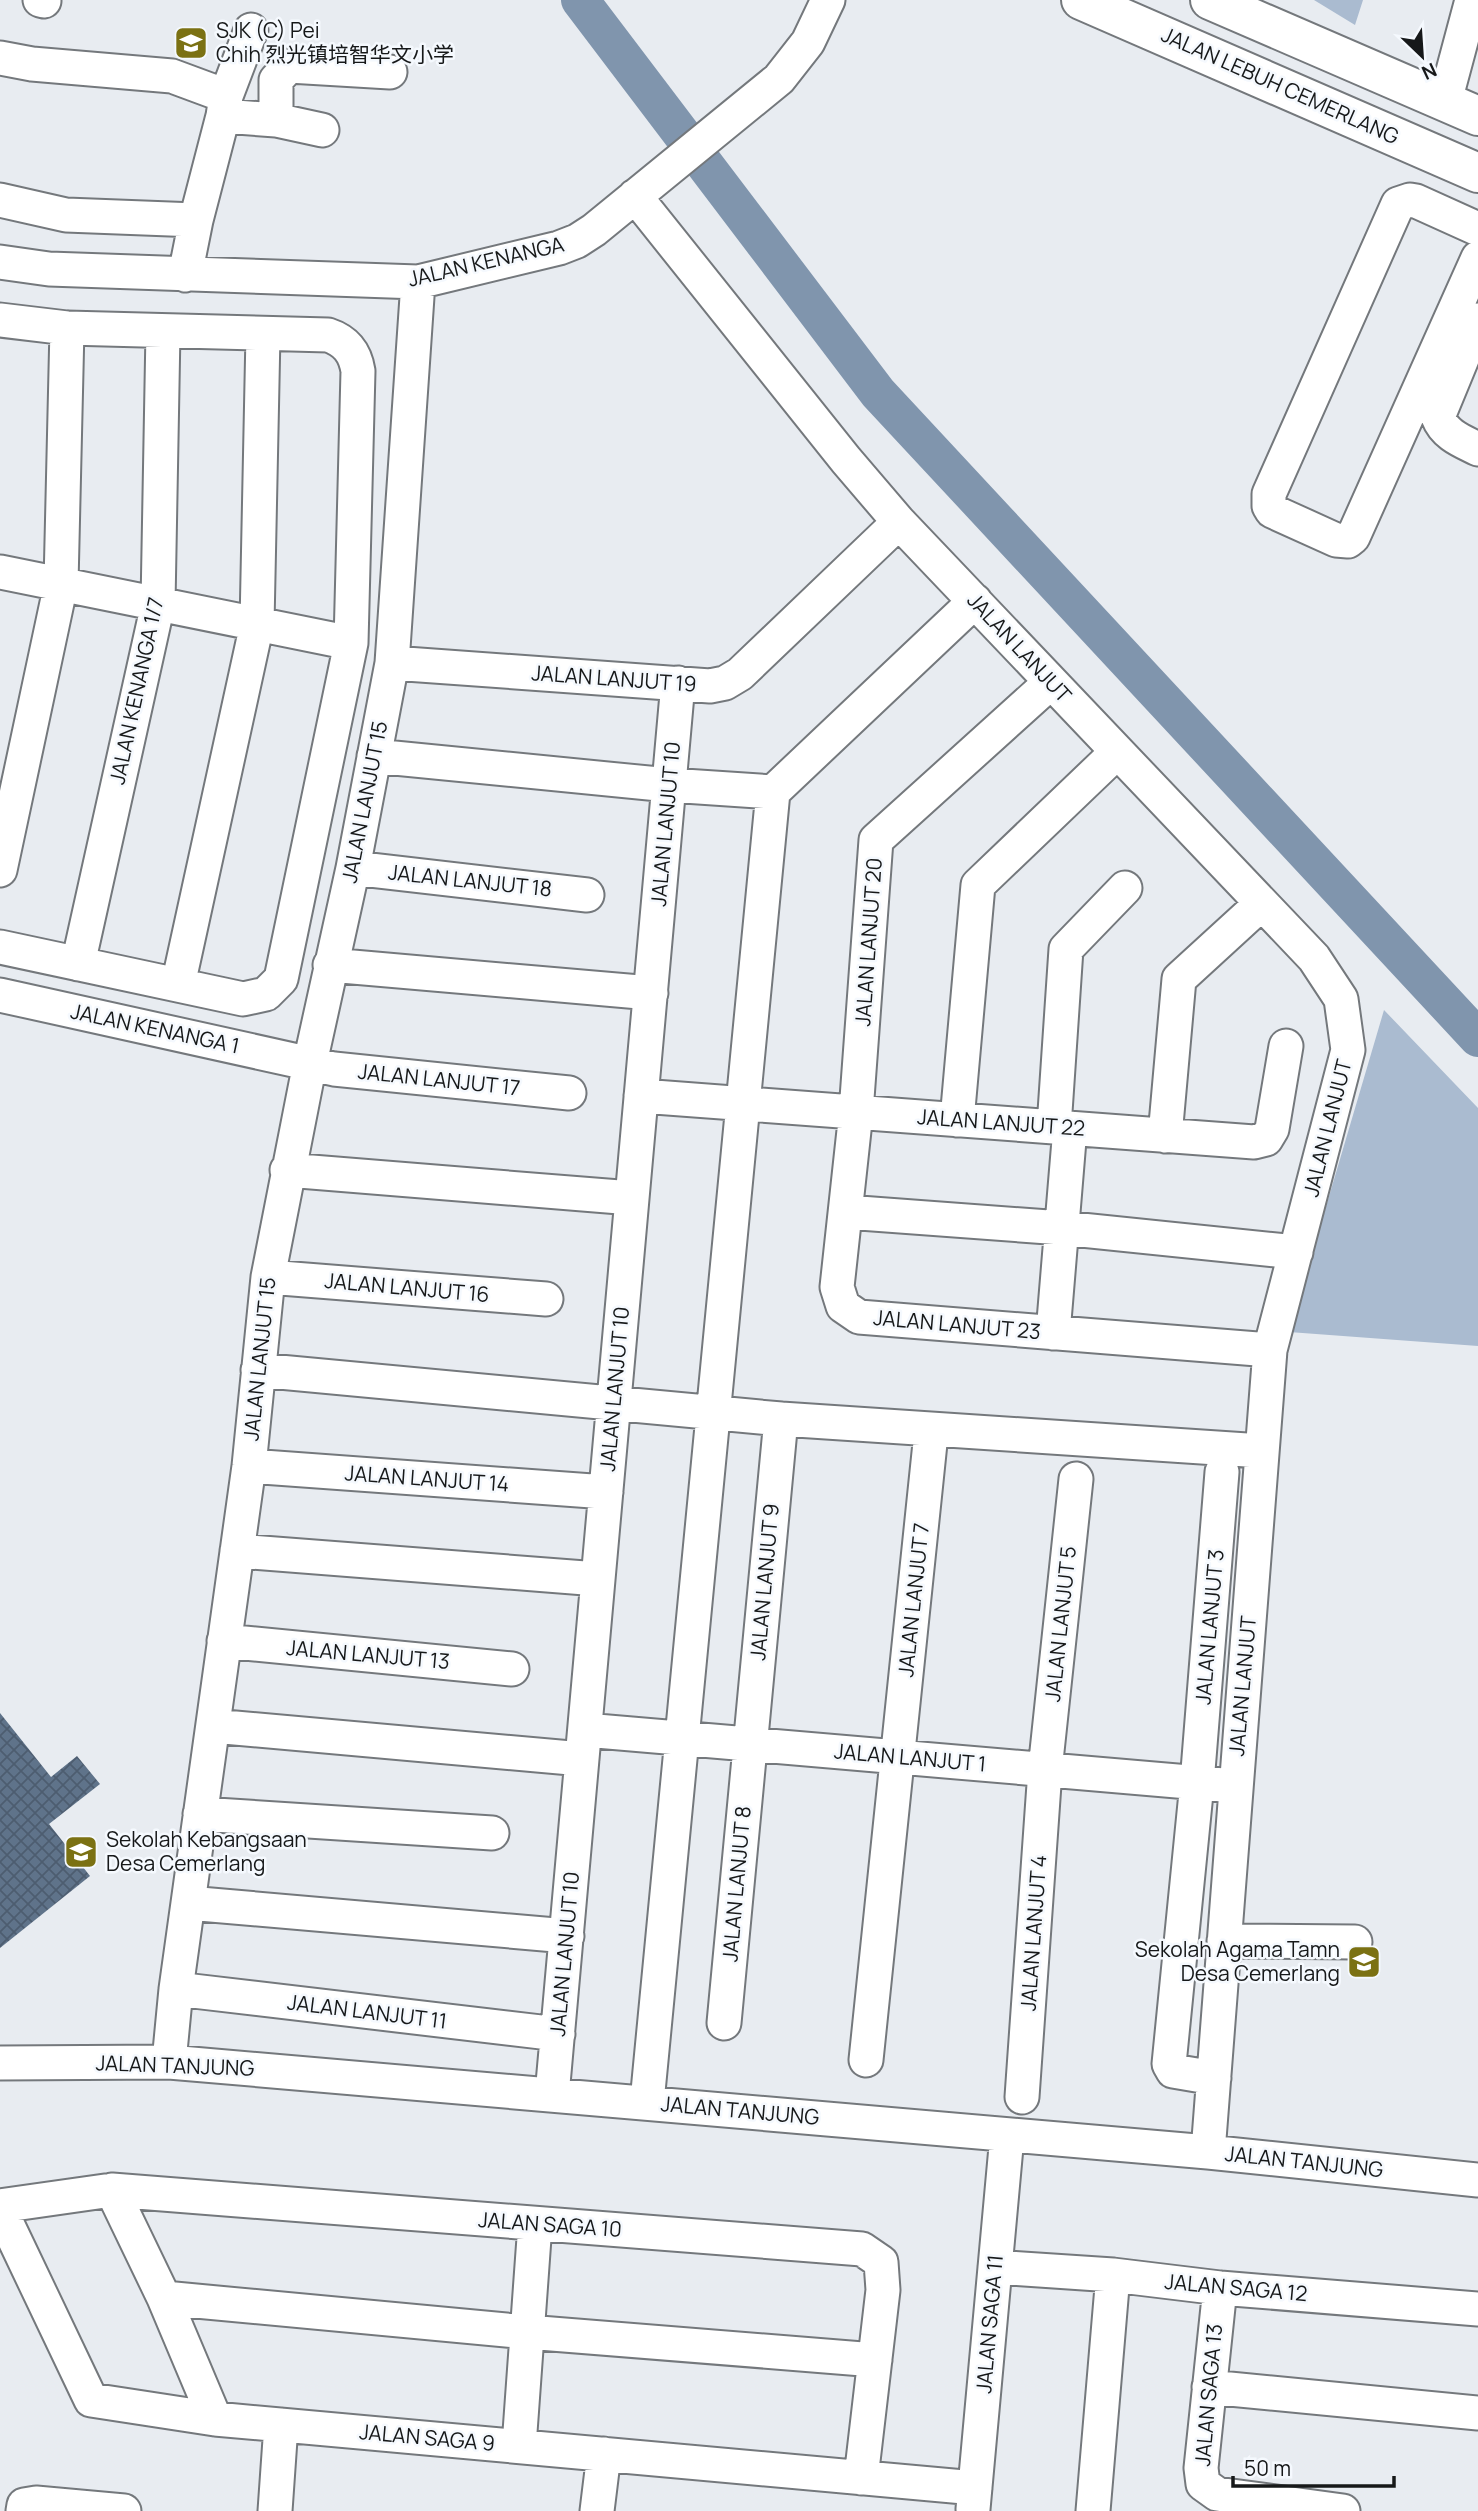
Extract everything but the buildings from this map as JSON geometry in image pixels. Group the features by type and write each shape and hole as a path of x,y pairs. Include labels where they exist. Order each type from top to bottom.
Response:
{"main road":[{"name":"JALAN LEBUH CEMERLANG","path":"1081,0 1478,173"},
{"path":"1210,0 1462,108"}],"street":[{"path":"1462,108 1470,49 1472,0"},
{"name":"JALAN KENANGA","path":"0,262 50,269 418,282 533,256 568,245 594,230 761,96 793,63 808,42 821,3"},
{"path":"185,275 225,106 251,30"},
{"path":"0,58 32,64 172,76 225,106 322,131"},
{"path":"276,120 276,80 289,66 390,72"},
{"name":"JALAN LANJUT","path":"635,196 846,460 899,522 1314,958 1342,999 1348,1050 1270,1350 1208,2152"},
{"path":"0,200 65,215 196,220"},
{"path":"1476,269 1353,537 1348,541 1336,540 1272,511 1269,494 1398,204 1416,201 1478,229"},
{"name":"JALAN LANJUT 15","path":"169,2062 176,1989 248,1466 268,1277 287,1170 353,868 392,663 418,282"},
{"path":"0,320 67,328 328,335 345,343 356,360 358,371 351,643 281,979 272,990 250,999 0,947"},
{"path":"1478,320 1438,416 1441,426 1451,435 1478,449"},
{"path":"0,870 61,584 67,328"},
{"name":"JALAN KENANGA 1/7","path":"78,964 158,604 163,331"},
{"path":"178,985 257,624 263,334"},
{"name":"JALAN LANJUT 19","path":"392,663 710,686 725,683 740,674 899,522"},
{"path":"0,572 351,643"},
{"path":"647,2102 773,792 975,601"},
{"name":"JALAN LANJUT 20","path":"856,1112 876,840 1051,682"},
{"name":"JALAN LANJUT 10","path":"552,2095 678,683"},
{"path":"957,1120 978,885 1117,752"},
{"path":"374,756 669,785 773,792"},
{"name":"JALAN LANJUT 18","path":"353,868 587,895"},
{"path":"1053,1333 1062,1228 1066,949 1125,888"},
{"path":"1165,1136 1179,979 1261,904"},
{"path":"330,965 651,993"},
{"name":"JALAN KENANGA 1","path":"0,995 310,1063"},
{"name":"JALAN LANJUT 22","path":"641,1096 1254,1142 1266,1139 1272,1129 1286,1046"},
{"name":"JALAN LANJUT 17","path":"310,1063 334,1069 569,1093"},
{"name":"JALAN LANJUT 23","path":"856,1112 837,1287 842,1306 859,1317 1270,1350"},
{"path":"287,1170 632,1198"},
{"path":"846,1212 1062,1228 1296,1252"},
{"name":"JALAN LANJUT 16","path":"268,1277 546,1299"},
{"path":"258,1370 781,1419 1262,1451"},
{"name":"JALAN LANJUT 9","path":"750,1744 781,1419"},
{"name":"JALAN LANJUT 7","path":"898,1757 930,1443"},
{"name":"JALAN LANJUT 14","path":"248,1466 606,1492"},
{"name":"JALAN LANJUT 3","path":"1213,2078 1173,2071 1169,2064 1197,1783 1222,1472"},
{"name":"JALAN LANJUT 5","path":"1045,1770 1076,1479"},
{"path":"237,1551 598,1579"},
{"name":"JALAN LANJUT 13","path":"224,1641 512,1669"},
{"name":"JALAN LANJUT 1","path":"213,1726 584,1744 682,1738 1235,1786"},
{"name":"JALAN LANJUT 8","path":"724,2023 750,1744"},
{"path":"866,2060 898,1757"},
{"name":"JALAN LANJUT 4","path":"1022,2097 1045,1770"},
{"path":"200,1814 492,1833"},
{"path":"188,1903 567,1936"},
{"path":"1224,1941 1355,1942"},
{"name":"JALAN LANJUT 11","path":"176,1989 558,2034"},
{"name":"JALAN TANJUNG","path":"0,2063 169,2062 1208,2152 1478,2180"},
{"name":"JALAN SAGA 11","path":"974,2500 1007,2136"},
{"path":"112,2190 164,2298 215,2419"},
{"name":"JALAN SAGA 10","path":"0,2207 112,2190 862,2249 881,2262 883,2290 861,2477"},
{"name":"JALAN SAGA 9","path":"0,2207 91,2400 215,2419 861,2477 974,2500"},
{"path":"519,2446 535,2224"},
{"name":"JALAN SAGA 12","path":"995,2267 1113,2275 1220,2288 1478,2309"},
{"path":"1093,2511 1113,2275"},
{"name":"JALAN SAGA 13","path":"1220,2288 1200,2468 1203,2484 1217,2494 1343,2511"},
{"path":"164,2298 527,2332 875,2360"},
{"path":"1209,2387 1478,2413"},
{"path":"275,2511 281,2425"},
{"path":"597,2511 604,2454"},
{"path":"23,2511 24,2505 36,2503 124,2511"}],"shaded area":[{"path":"1314,0 1363,0 1355,25"},
{"path":"1384,1010 1478,1108 1478,1346 1289,1332"}],"waterway":[{"path":"580,0 878,393 1478,1038"}],"place":[{"name":"SJK (C) Pei Chih 烈光镇培智华文小学","path":"191,43"},
{"name":"Sekolah Kebangsaan Desa Cemerlang","path":"81,1852"},
{"name":"Sekolah Agama Tamn Desa Cemerlang","path":"1364,1962"}]}
